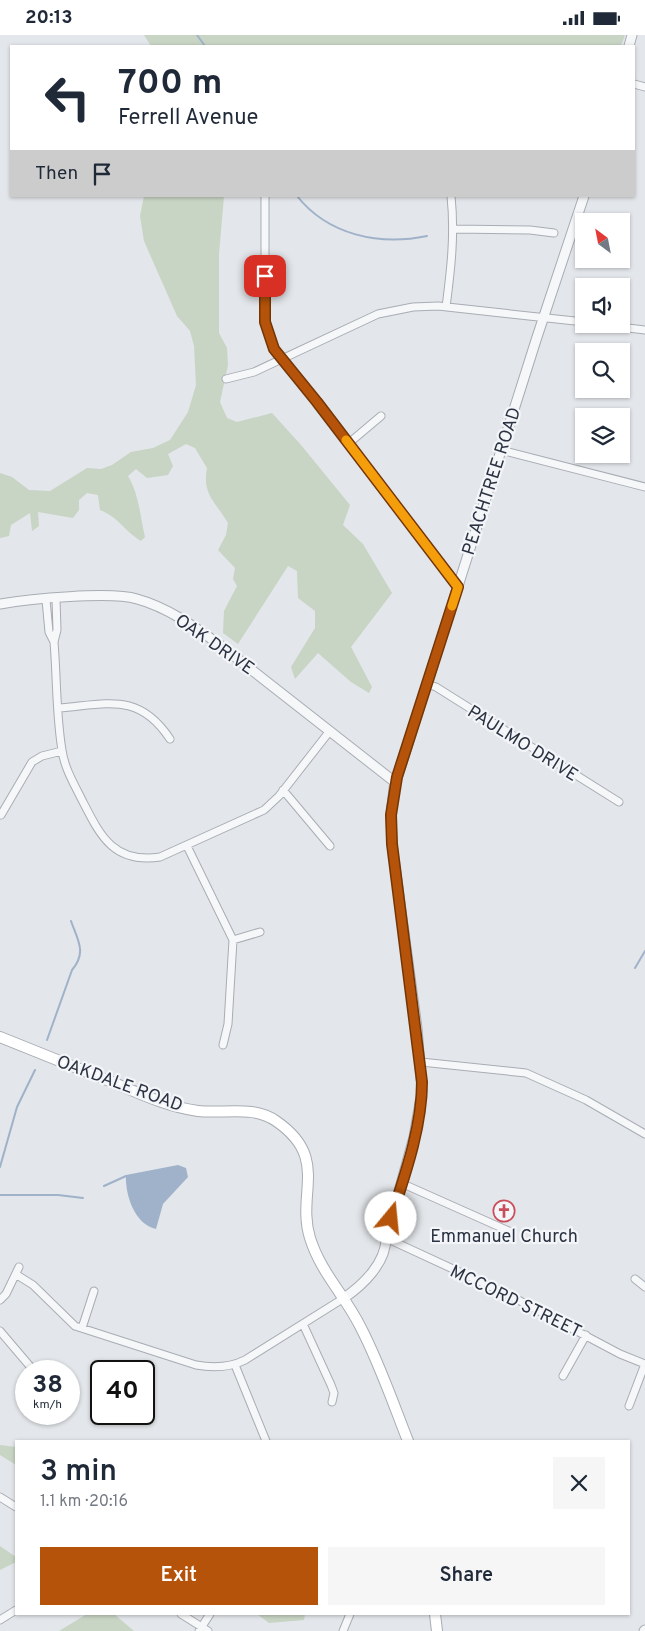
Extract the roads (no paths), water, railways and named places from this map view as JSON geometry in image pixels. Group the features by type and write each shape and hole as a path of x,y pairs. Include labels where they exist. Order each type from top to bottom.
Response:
{"main road":[{"name":"OAKDALE ROAD","path":"0,1037 165,1104 199,1111 257,1112 278,1122 302,1149 308,1166 310,1179 307,1214 310,1237 316,1253 324,1259 340,1282 344,1298 361,1327 408,1440"},
{"path":"435,1615 437,1631"}],"street":[{"path":"265,197 265,322 269,339 281,359 458,587"},
{"path":"446,307 454,229 451,197"},
{"name":"PEACHTREE ROAD","path":"17,1275 33,1285 68,1321 82,1328 196,1365 222,1367 235,1365 344,1298 370,1275 386,1246 386,1238 420,1110 422,1091 421,1062 392,844 391,815 396,783 501,450 584,197"},
{"path":"454,229 521,229 554,233"},
{"path":"226,379 254,372 378,314 412,307 446,307 575,321"},
{"path":"630,328 645,330"},
{"path":"348,443 381,416"},
{"path":"501,450 645,487"},
{"name":"OAK DRIVE","path":"0,604 56,599 131,597 165,611 217,642 396,783"},
{"path":"56,599 57,630 54,642 62,751 72,782 98,831 116,850 145,859 160,857 257,814 284,790 329,731"},
{"path":"46,600 49,632 54,642"},
{"name":"PAULMO DRIVE","path":"427,684 436,687 619,802"},
{"path":"58,708 114,704 133,706 151,716 170,739"},
{"path":"0,815 32,762 42,756 62,751"},
{"path":"284,790 330,846"},
{"path":"187,846 233,940 228,1024 222,1045"},
{"path":"233,940 260,932"},
{"path":"421,1062 526,1073 586,1100 645,1134"},
{"path":"401,1183 511,1232"},
{"name":"MCCORD STREET","path":"386,1238 507,1294 645,1364"},
{"path":"0,1300 6,1294 17,1275 19,1267"},
{"path":"635,1279 645,1287"},
{"path":"82,1328 94,1291"},
{"path":"303,1324 332,1385 334,1393 332,1402"},
{"path":"0,1331 25,1360"},
{"path":"563,1376 586,1335"},
{"path":"629,1406 645,1364"},
{"path":"235,1365 266,1440"},
{"path":"0,1497 15,1506"},
{"path":"0,1620 15,1612"},
{"path":"182,1615 203,1630 210,1615"},
{"path":"343,1631 350,1615"}],"water":[{"path":"178,1165 186,1168 188,1177 163,1204 156,1229 148,1226 132,1207 127,1191 126,1175"}],"waterway":[{"path":"197,35 204,45"},
{"path":"298,197 324,220 356,234 373,238 391,239 427,236"},
{"path":"47,1040 72,970 79,958 80,946 71,921"},
{"path":"635,968 645,951"},
{"path":"0,1167 17,1107 35,1070"},
{"path":"104,1186 126,1176"},
{"path":"0,1195 58,1195 83,1198"}],"place":[{"name":"Emmanuel Church","path":"504,1211"}]}
